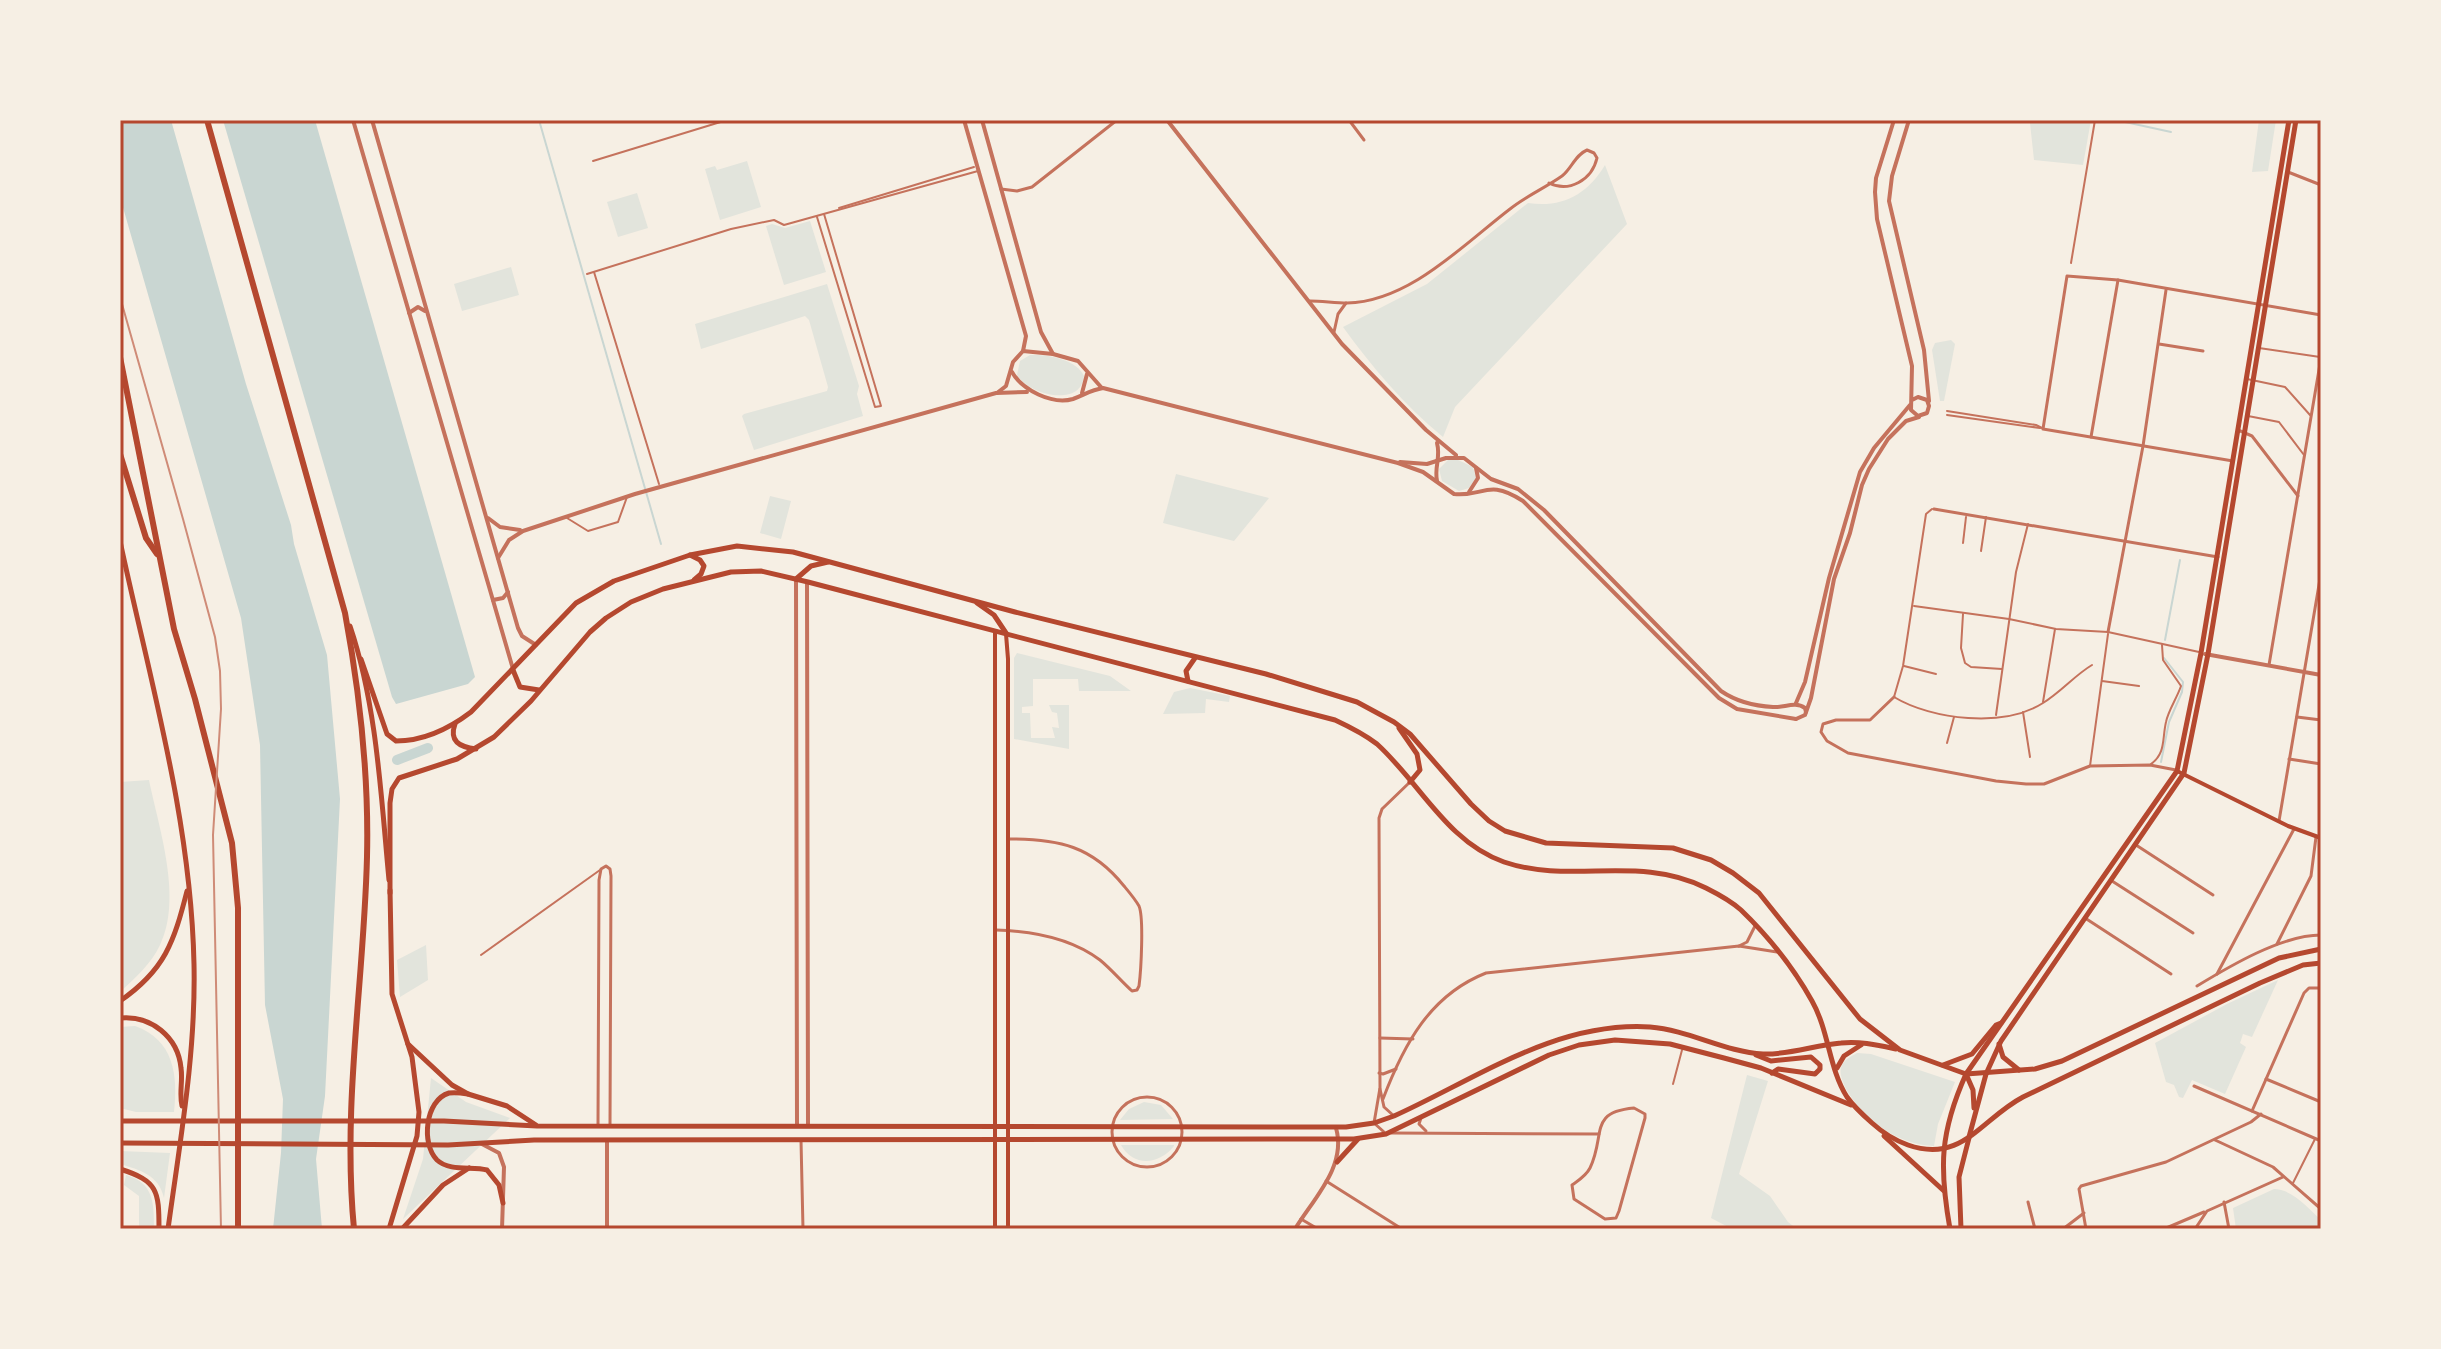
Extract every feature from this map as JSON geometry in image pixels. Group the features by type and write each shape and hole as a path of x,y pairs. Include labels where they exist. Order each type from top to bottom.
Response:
{"highway":[{"path":"207,120 345,613 362,720 367,825 349,1152 354,1229"},
{"path":"120,357 165,591 232,843 238,908 238,1229"},
{"path":"120,454 146,538 157,554"}],"main road":[{"path":"1961,1229 1959,1177 1986,1074 1999,1044 2136,845 2181,772 2205,654 2256,347 2289,120"},
{"path":"2262,305 2296,120"},
{"path":"2287,130 2290,134 2285,169 2288,172"},
{"path":"120,541 173,776 193,949 194,1008 168,1229"},
{"path":"345,613 384,730 391,738 401,742 455,724 485,700 576,603 593,592 623,577 690,555 737,546 754,546 833,561 1195,658 1266,674 1342,696 1394,722 1423,747 1489,821 1517,837 1566,845 1673,848 1711,860 1733,873 1759,893 1860,1019 1900,1050"},
{"path":"690,555 704,566 693,581"},
{"path":"796,579 811,566 833,561"},
{"path":"389,1229 419,1124 417,1079 395,1011 391,980 389,816 394,785 403,776 457,759 477,749 507,726 606,618 646,595 744,570 796,579 1335,720 1375,743 1460,835 1479,850 1503,861 1542,869 1663,872 1692,881 1728,900 1777,952 1811,999 1823,1025 1841,1085 1854,1106 1865,1121 1944,1191"},
{"path":"970,599 994,615 1006,634 1008,646 1008,1229"},
{"path":"995,631 995,1229"},
{"path":"1188,681 1186,671 1195,658"},
{"path":"361,659 373,735 390,893"},
{"path":"513,669 520,687 536,691 542,689"},
{"path":"1394,722 1419,759 1420,770 1410,782"},
{"path":"455,724 452,733 456,743 477,749"},
{"path":"2181,772 2318,837"},
{"path":"1950,1229 1942,1150 1955,1099 1966,1074 2181,772"},
{"path":"996,781 1008,780"},
{"path":"120,1001 146,981 167,955 176,934 188,886"},
{"path":"1754,1053 1787,1053 1828,1044 1865,1043 1900,1050 1966,1074 2020,1071 2062,1061 2279,958 2321,949"},
{"path":"120,1143 448,1145 607,1140 1359,1139 1386,1134 1567,1049 1615,1040 1683,1047 1761,1068 1814,1087 1854,1106 1894,1139 1923,1149 1942,1150 1958,1146 1996,1113 2023,1097 2291,969 2321,963"},
{"path":"995,999 1008,999"},
{"path":"120,1018 149,1022 172,1041 181,1067 181,1101 184,1109"},
{"path":"1941,1065 1971,1055 2001,1023"},
{"path":"120,1119 444,1121 537,1126 1335,1127 1374,1123 1394,1116 1527,1051 1592,1030 1662,1028 1754,1053 1771,1061 1811,1057 1820,1065 1815,1074 1778,1069 1771,1074"},
{"path":"407,1043 441,1076 468,1094"},
{"path":"1836,1069 1844,1056 1865,1043"},
{"path":"1999,1044 2006,1061 2020,1071"},
{"path":"1966,1074 1973,1090 1974,1115"},
{"path":"503,1203 499,1185 491,1173 441,1163 432,1151 428,1135 430,1115 437,1102 450,1093 468,1094 507,1106 537,1126"},
{"path":"1337,1162 1359,1139"},
{"path":"402,1229 443,1185 469,1168"},
{"path":"120,1169 142,1177 154,1188 159,1199 159,1229"}],"street":[{"path":"353,120 513,669"},
{"path":"372,120 520,632 536,645"},
{"path":"593,161 727,120"},
{"path":"964,120 1026,336 1023,351 1013,362 1006,386 996,393"},
{"path":"982,120 1041,332 1053,354"},
{"path":"1001,189 1017,191 1032,187 1117,120"},
{"path":"1167,120 1334,334 1436,440 1458,457 1474,463 1491,479 1512,485 1528,495 1643,608 1721,691 1740,702 1774,708 1802,705 1806,712"},
{"path":"1349,120 1364,140"},
{"path":"1894,120 1876,178 1877,219 1911,356 1912,412 1921,416"},
{"path":"1023,351 1053,354 1078,361 1103,388 1398,463 1423,472 1454,494 1502,490 1523,501 1727,704 1745,711 1796,719 1804,717 1834,579 1862,485 1877,455 1898,427 1929,411 1924,350 1889,201 1892,176 1909,120"},
{"path":"2071,263 2095,120"},
{"path":"1309,301 1346,303 1409,285 1444,263 1508,210 1549,183 1562,176 1584,150 1594,153 1597,158 1591,170 1574,186 1560,188 1549,183"},
{"path":"587,274 731,229 774,220 784,225 978,168"},
{"path":"2288,172 2321,185"},
{"path":"817,216 875,407 881,406 824,214"},
{"path":"594,271 657,488"},
{"path":"2042,429 2067,276 2118,280 2321,315"},
{"path":"2091,437 2118,280"},
{"path":"2090,766 2108,632 2143,446 2166,290"},
{"path":"1334,334 1338,314 1346,303"},
{"path":"409,313 418,307 426,313"},
{"path":"2158,344 2203,351"},
{"path":"2256,347 2321,358 2269,665"},
{"path":"1012,372 1030,391"},
{"path":"1081,395 1087,374"},
{"path":"2250,380 2285,387 2311,416"},
{"path":"498,558 509,540 523,531 635,494 752,464 996,393 1030,391 1063,400 1103,388"},
{"path":"1796,719 1790,713 1805,682 1829,578 1860,472 1874,448 1911,402 1921,397 1929,403"},
{"path":"1947,411 2036,425 2042,429"},
{"path":"1947,415 2236,462"},
{"path":"2244,415 2279,422 2305,456"},
{"path":"2242,431 2252,436 2298,496"},
{"path":"1436,440 1440,461 1436,472 1439,484"},
{"path":"1398,463 1458,457"},
{"path":"1467,494 1478,478 1474,463"},
{"path":"566,518 588,531 618,522 627,497"},
{"path":"2181,772 2150,765 2090,766 2044,784 1996,781 1848,753 1832,745 1820,728 1827,722 1870,720 1894,697 1903,666 1926,514 1934,509 2221,558"},
{"path":"1963,543 1967,513"},
{"path":"487,517 500,527 523,531"},
{"path":"1981,551 1986,517"},
{"path":"1996,716 2016,572 2028,524"},
{"path":"2279,821 2321,573"},
{"path":"796,579 797,1126"},
{"path":"807,582 808,1126"},
{"path":"491,599 499,601 508,592"},
{"path":"1913,606 2009,619 2056,629 2108,632 2321,675"},
{"path":"1638,616 1643,608"},
{"path":"1963,614 1961,648 1965,663 1971,667 2003,669"},
{"path":"1643,621 1651,617"},
{"path":"2043,703 2056,629"},
{"path":"2150,765 2159,758 2163,749 2166,719 2181,686 2163,660 2162,644"},
{"path":"796,657 807,657"},
{"path":"1894,697 1929,713 1996,716 2023,712 2043,703 2092,665"},
{"path":"1903,666 1936,674"},
{"path":"2102,681 2139,686"},
{"path":"2023,712 2030,757"},
{"path":"1947,743 1955,715"},
{"path":"2296,716 2321,720"},
{"path":"796,738 807,737"},
{"path":"2289,759 2321,764"},
{"path":"1394,1116 1386,1110 1379,1073 1379,818 1382,809 1410,782"},
{"path":"2217,974 2294,828"},
{"path":"2277,945 2311,876 2318,837"},
{"path":"996,930 1064,941 1084,949 1132,991 1138,989 1141,975 1140,909 1112,871 1098,859 1068,845 1034,839 1008,839"},
{"path":"2136,845 2213,895"},
{"path":"481,955 601,869 607,867 611,871 610,1126"},
{"path":"598,1126 601,869"},
{"path":"2112,880 2193,933"},
{"path":"797,895 807,896"},
{"path":"2085,918 2171,974"},
{"path":"1739,946 1747,942 1755,926"},
{"path":"2197,986 2277,945 2301,937 2321,935"},
{"path":"599,943 611,943"},
{"path":"797,943 808,943"},
{"path":"1383,1099 1413,1039 1440,1000 1458,986 1486,973 1739,946 1777,952"},
{"path":"2252,1111 2304,993 2309,988 2321,988"},
{"path":"797,991 808,991"},
{"path":"599,994 610,994"},
{"path":"1379,1038 1413,1039"},
{"path":"1673,1084 1683,1047"},
{"path":"1379,1073 1396,1069"},
{"path":"599,1076 610,1077"},
{"path":"2266,1079 2321,1102"},
{"path":"2194,1086 2321,1141"},
{"path":"1380,1088 1374,1123 1386,1134 1599,1134"},
{"path":"1150,1097 1171,1106 1182,1126 1177,1151 1169,1159 1147,1167 1126,1159 1113,1140 1113,1126 1123,1106 1133,1099 1150,1097"},
{"path":"1634,1108 1646,1116 1619,1211 1612,1220 1580,1205 1571,1192 1572,1185 1584,1177 1592,1165 1599,1134 1605,1117 1615,1110 1634,1108"},
{"path":"2086,1229 2080,1187 2166,1162 2251,1122 2261,1114"},
{"path":"1421,1117 1419,1124 1429,1133"},
{"path":"1295,1229 1337,1162 1335,1127"},
{"path":"2292,1184 2315,1138"},
{"path":"607,1140 607,1229"},
{"path":"801,1140 803,1229"},
{"path":"2214,1140 2273,1167 2321,1209"},
{"path":"478,1142 494,1149 502,1160 505,1180 502,1229"},
{"path":"2164,1229 2283,1177"},
{"path":"1326,1181 1402,1229"},
{"path":"2028,1202 2035,1229"},
{"path":"2224,1202 2229,1229"},
{"path":"2195,1229 2207,1211"},
{"path":"2063,1229 2084,1213"},
{"path":"1301,1219 1318,1229"}],"shaded area":[{"path":"120,120 171,120 327,655 340,799 325,1096 316,1159 322,1229 273,1229 283,1099 265,1005 260,745 241,618 120,197"},
{"path":"223,120 315,120 475,677 468,684 396,704 392,697"},
{"path":"2006,120 2091,120 2083,165 2034,160 2030,123"},
{"path":"2259,120 2276,120 2268,171 2252,172"},
{"path":"747,161 761,207 720,220 705,169 715,166 717,170"},
{"path":"1605,165 1627,224 1455,407 1443,437 1389,385 1343,327 1427,284 1528,203 1563,201 1582,192"},
{"path":"637,193 648,228 618,237 607,202"},
{"path":"810,221 826,272 784,285 766,226 772,224 785,228"},
{"path":"511,267 519,295 462,311 454,284"},
{"path":"827,284 859,386 857,394 863,416 754,450 742,416 744,414 827,391 809,320 805,316 701,349 695,324"},
{"path":"1951,340 1955,344 1944,401 1940,401 1932,350 1935,343"},
{"path":"1030,355 1044,355 1075,365 1084,376 1081,386 1065,395 1043,393 1032,388 1017,375 1020,361"},
{"path":"1448,460 1458,460 1473,467 1476,478 1469,488 1459,491 1442,481 1439,469"},
{"path":"1176,474 1269,498 1234,541 1163,523"},
{"path":"770,496 791,501 781,539 760,533"},
{"path":"1017,653 1110,676 1131,691 1079,691 1078,679 1033,679 1033,706 1022,707 1022,713 1030,713 1031,738 1055,738 1052,727 1059,728 1057,713 1052,712 1049,705 1069,705 1069,749 1014,739 1014,658"},
{"path":"1190,688 1230,696 1229,702 1206,699 1205,713 1163,714 1174,692"},
{"path":"149,780 167,863 167,926 156,952 120,992 120,782"},
{"path":"426,945 428,980 400,997 397,960"},
{"path":"2278,980 2252,1037 2243,1034 2240,1043 2246,1047 2225,1094 2192,1080 2183,1098 2179,1097 2174,1085 2166,1082 2155,1043"},
{"path":"135,1026 158,1040 171,1060 175,1085 174,1112 136,1112 120,1108 120,1027"},
{"path":"1857,1053 1871,1054 1955,1082 1938,1124 1934,1146 1895,1136 1862,1111 1841,1077 1842,1065"},
{"path":"1747,1075 1768,1081 1739,1174 1770,1196 1788,1222 1797,1229 1732,1229 1711,1218"},
{"path":"431,1078 466,1102 510,1118 403,1219 423,1159"},
{"path":"1144,1102 1161,1105 1173,1119 1120,1120 1129,1109"},
{"path":"1121,1145 1174,1146 1161,1157 1146,1161 1132,1157"},
{"path":"120,1151 170,1153 164,1198 153,1179 120,1164"},
{"path":"126,1175 147,1189 153,1203 154,1229 139,1229 139,1196 124,1185"},
{"path":"2274,1189 2287,1192 2305,1205 2321,1220 2321,1229 2236,1229 2233,1208"}],"waterway":[{"path":"539,120 661,544"},
{"path":"2116,120 2171,132"},
{"path":"2165,640 2180,560"},
{"path":"2161,762 2169,722 2183,682 2164,658"},
{"path":"397,760 428,748"}],"railway":[{"path":"120,297 215,637 220,671 221,709 213,835 221,1229"}]}
